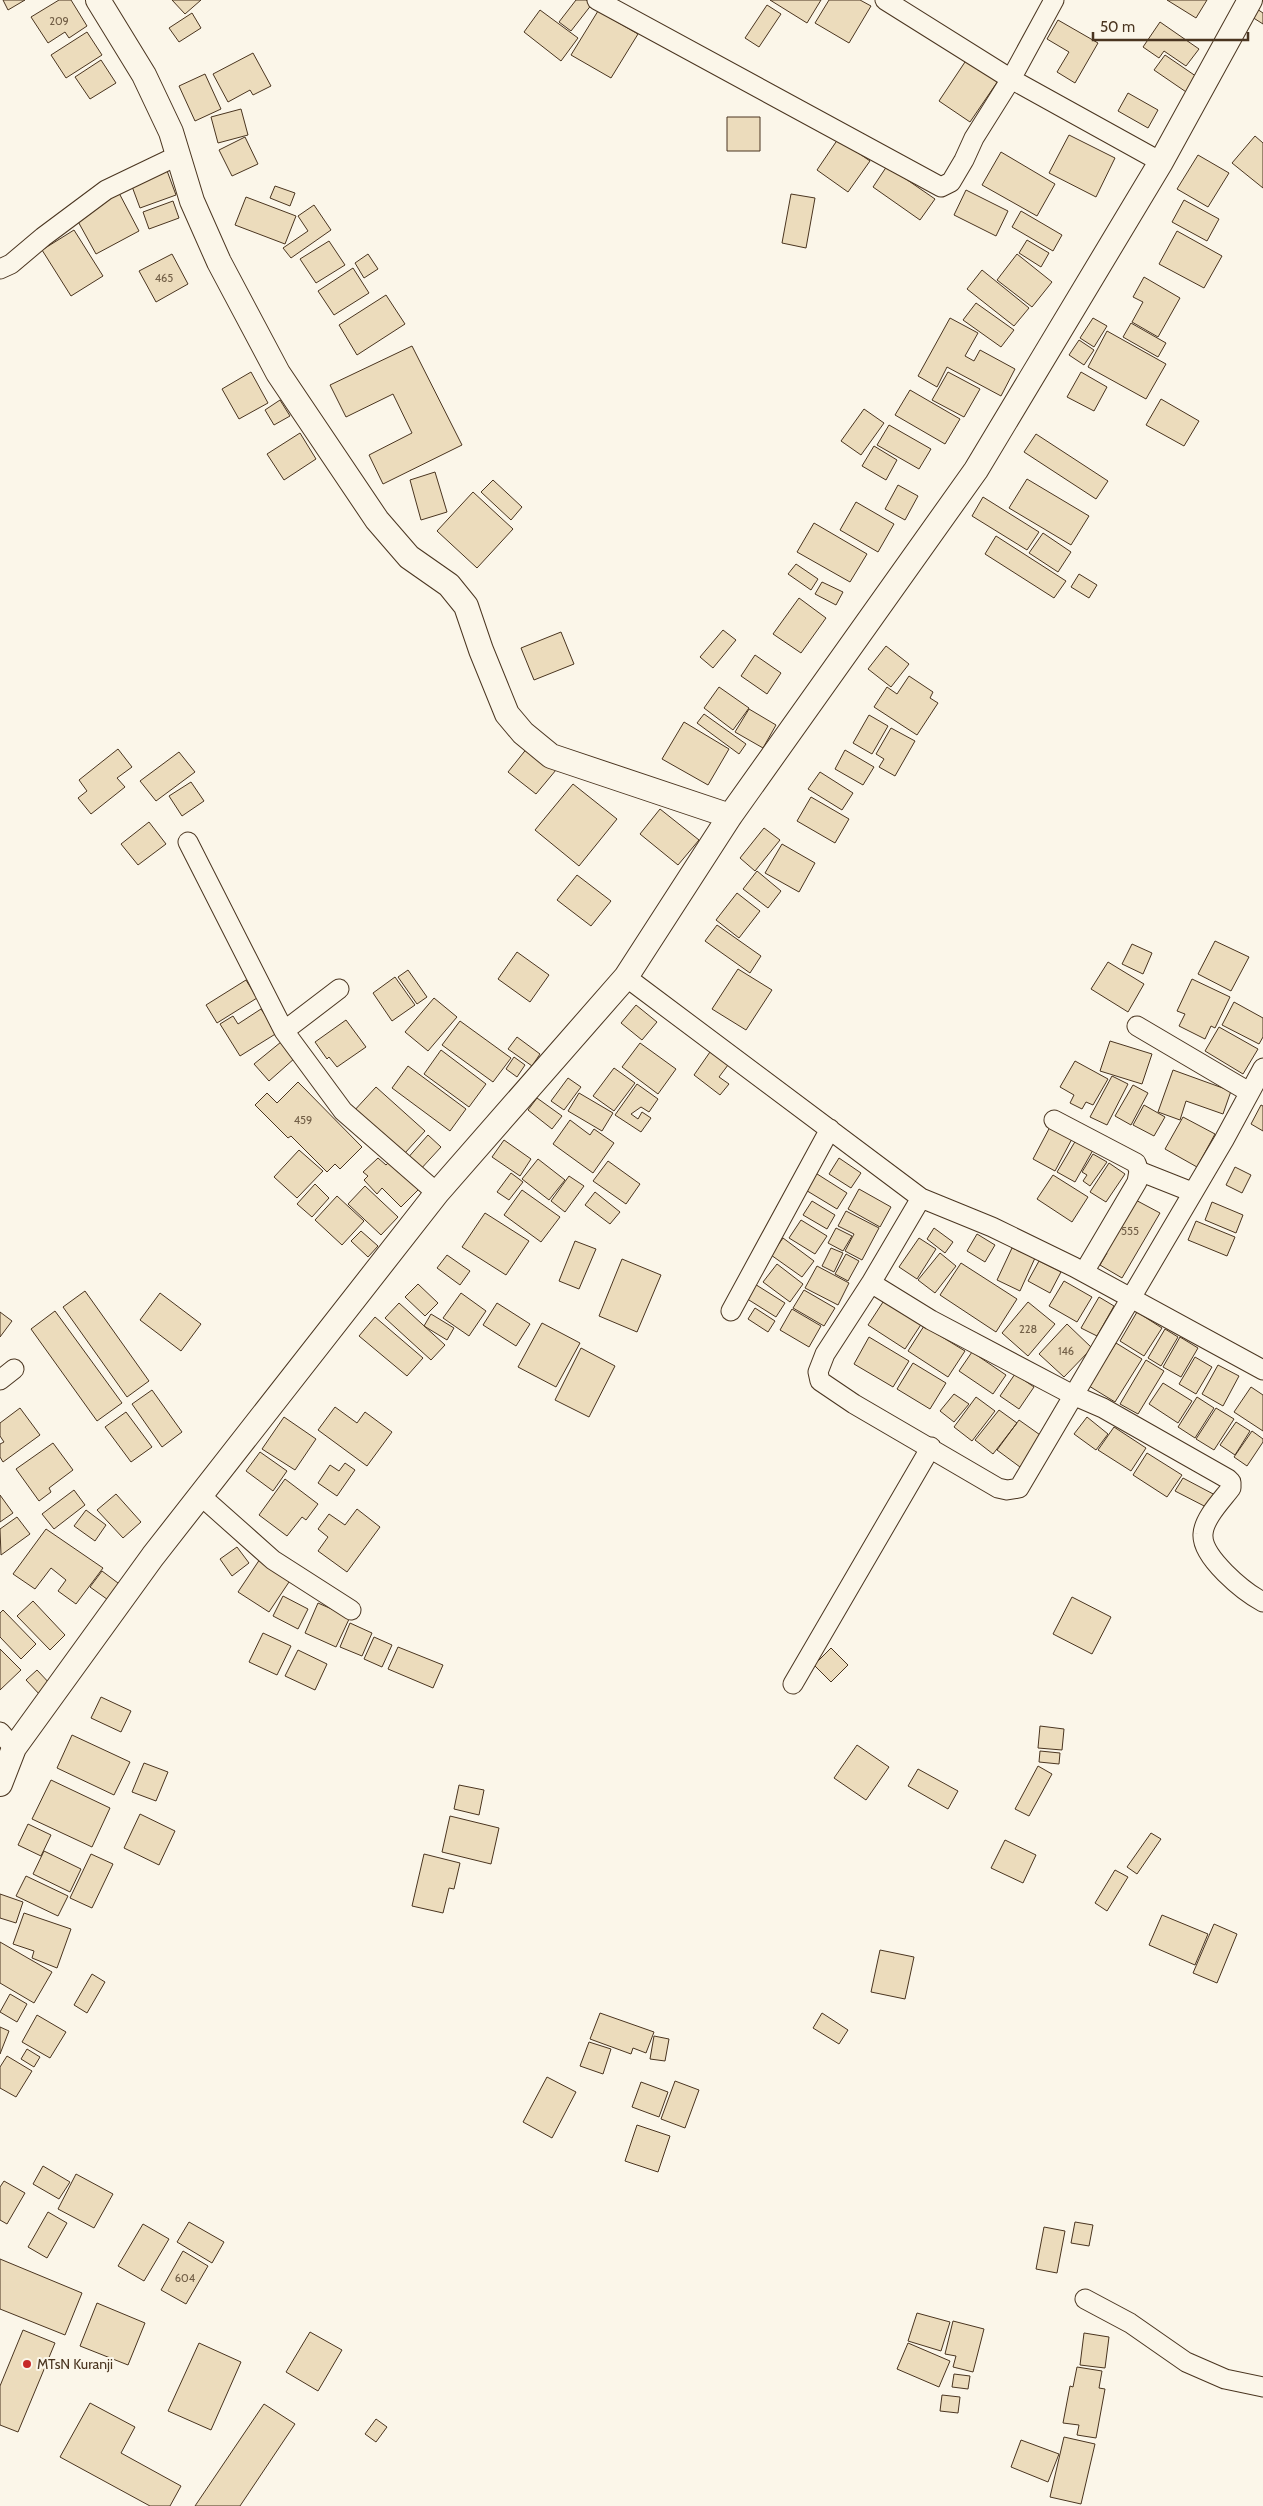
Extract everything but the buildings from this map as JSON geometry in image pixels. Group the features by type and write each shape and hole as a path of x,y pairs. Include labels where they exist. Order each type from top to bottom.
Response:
{"street":[{"path":"98,0 144,75 171,132 192,201 219,262 278,373 377,520 409,557 448,585 466,606 495,688 507,714 523,733 551,756 730,816"},
{"path":"597,0 941,187 951,182 974,138 1011,79 1054,0"},
{"path":"885,0 1011,79 1160,162"},
{"path":"0,1784 7,1740 201,1496 437,1193 626,977 730,816 976,470 1160,162 1250,0"},
{"path":"0,268 11,264 43,237 106,190 179,155"},
{"path":"188,842 284,1031 342,1111 437,1193"},
{"path":"626,977 921,1198 992,1227 1084,1272 1263,1370"},
{"path":"284,1031 339,989"},
{"path":"1138,1026 1249,1092"},
{"path":"921,1198 871,1283 825,1354 818,1372 820,1380 854,1404 931,1447 998,1488 1007,1490 1019,1488 1224,1140 1263,1068"},
{"path":"1054,1120 1136,1164 1139,1171 1137,1182 1084,1272"},
{"path":"731,1311 830,1129"},
{"path":"1139,1171 1192,1192"},
{"path":"871,1283 931,1320 1142,1429 1231,1482 1232,1488 1202,1533 1204,1544 1217,1566 1263,1602"},
{"path":"793,1684 931,1447"},
{"path":"201,1496 273,1560 351,1610"},
{"path":"1085,2298 1130,2324 1186,2362 1225,2379 1263,2387"}],"place":[{"name":"MTsN Kuranji","path":"27,2364"}]}
